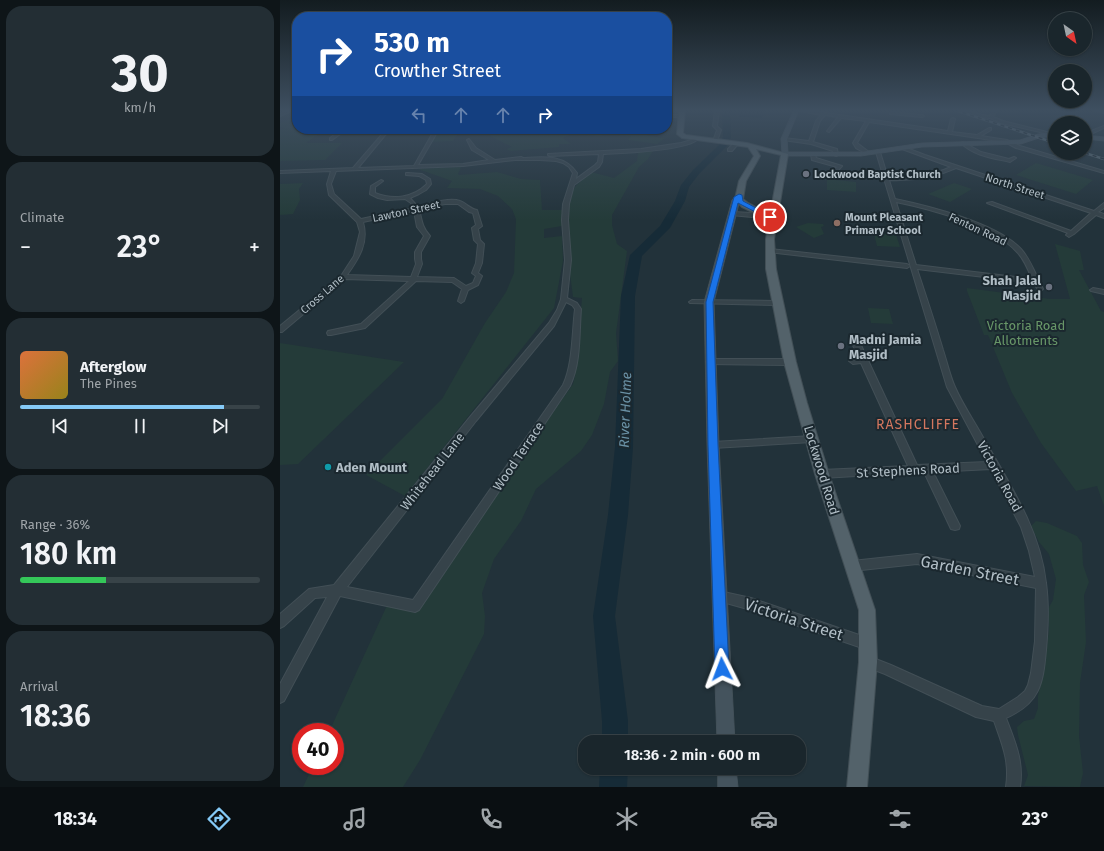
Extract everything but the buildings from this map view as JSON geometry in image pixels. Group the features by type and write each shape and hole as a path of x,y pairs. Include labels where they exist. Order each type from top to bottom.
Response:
{"main road":[{"path":"750,147 757,156 743,179 738,198 741,202 773,219"},
{"path":"751,147 777,155 785,154"},
{"name":"Lockwood Road","path":"785,154 770,239 771,269 790,362 822,474 867,610 868,662 857,787"}],"street":[{"path":"354,169 373,147"},
{"path":"415,167 427,147"},
{"path":"473,147 474,149 496,162"},
{"path":"280,172 463,165 555,155 601,154 666,147"},
{"path":"785,147 785,154 836,155 920,147"},
{"path":"824,147 835,150 836,155"},
{"path":"858,147 872,152"},
{"path":"967,147 984,154 1010,161 1014,158"},
{"path":"1018,147 1104,172"},
{"name":"North Street","path":"904,148 955,167 1104,216"},
{"name":"Victoria Road","path":"872,152 880,158 911,267 951,387 1031,536 1041,584 1040,640 1036,681 1029,696 1017,706 999,715"},
{"path":"572,184 597,166 600,162 601,154"},
{"path":"813,154 814,159 840,166 831,174"},
{"path":"516,159 551,159 562,161 574,169 575,173 572,184"},
{"path":"887,179 927,177 942,173 955,167"},
{"path":"334,170 329,184 332,195 360,221"},
{"path":"404,198 420,192 429,184 428,178 424,176 408,174"},
{"path":"331,333 348,328 363,326 413,280 419,264 416,258 420,248 426,242 427,236 422,231 416,208 408,198 380,198 373,194 373,187 381,181"},
{"name":"Whitehead Lane","path":"280,697 337,590 473,419 552,324 560,310 564,299 568,244 565,220 566,204 572,184"},
{"path":"726,735 718,596 710,362 710,302 738,198"},
{"name":"Fenton Road","path":"893,200 938,210 1004,238 1018,249 1026,260 1040,289"},
{"name":"Lawton Street","path":"360,221 436,203 459,202 475,211 480,226 475,228 476,240 481,244 481,252 475,273 479,276 476,284 465,289"},
{"path":"990,203 1072,233"},
{"path":"1067,237 1104,206"},
{"path":"733,214 752,215"},
{"name":"Cross Lane","path":"280,330 343,277 357,256 363,232 360,221"},
{"path":"770,251 1036,281"},
{"path":"343,277 454,280 465,289 461,301"},
{"path":"1093,290 1104,292"},
{"name":"Wood Terrace","path":"337,590 415,606 571,376 578,309 575,304 564,299"},
{"path":"692,302 778,303"},
{"path":"340,335 348,328"},
{"path":"855,341 914,469"},
{"path":"853,361 863,360"},
{"path":"710,362 790,362"},
{"path":"713,445 812,439"},
{"name":"St Stephens Road","path":"822,474 994,465"},
{"path":"926,468 955,526"},
{"name":"Garden Street","path":"852,566 917,559 1041,584"},
{"path":"280,622 313,593 337,590"},
{"name":"Victoria Street","path":"718,596 750,604 868,644"},
{"path":"868,662 887,669 981,712 999,715 1013,757 1016,774 1013,787"},
{"path":"727,775 728,787"}],"green space":[{"path":"280,147 338,147 325,160 280,161"},
{"path":"512,147 559,147 511,151 506,149"},
{"path":"653,151 648,159 639,167 612,215 612,225 617,244 627,251 616,333 618,361 610,372 604,404 592,435 581,451 536,489 521,521 494,559 482,593 485,616 484,634 420,760 403,787 303,787 309,775 344,775 344,723 333,723 389,601 415,607 573,384 582,298 573,297 566,243 566,215 568,203 574,189 591,172 614,178 637,161 638,152"},
{"path":"1036,163 1093,180 1076,194 1016,175"},
{"path":"461,167 458,174 459,175 497,172 521,179 540,180 542,210 562,210 562,226 544,229 544,238 562,236 563,261 554,308 405,496 366,475 442,399 485,323 506,292 514,273 516,219 512,209 498,196 480,189 447,188 452,181 418,169"},
{"path":"827,179 856,182 856,192 827,190"},
{"path":"303,183 299,189 300,200 293,214 280,215 280,184"},
{"path":"954,183 972,189 950,202 928,194"},
{"path":"808,223 823,224 824,226 821,227 824,234 814,238 796,227"},
{"path":"873,230 895,231 900,247 877,246"},
{"name":"Victoria Road Allotments","path":"1055,244 1080,251 1084,270 1079,270 1101,311 1104,312 1104,506 1097,486 1076,491 1041,443 1012,393 988,335 984,335 967,291 967,288 1050,299 1070,299"},
{"path":"868,308 889,309 893,324 871,323"},
{"path":"280,343 404,362 298,464 280,465"},
{"path":"1036,521 1047,523 1077,536 1082,543 1083,565 1089,582 1084,595 1086,642 1080,683 1079,736 1083,773 1080,787 1024,786 1028,775 1017,727 1024,721 1034,719 1038,708 1038,696 1045,663 1049,629 1048,609 1053,600 1056,579 1049,554 1039,542 1031,526"}],"waterway":[{"name":"River Holme","path":"615,735 615,721 604,616 618,515 624,447 628,296 636,255 664,228 680,201 684,187 696,172 722,147"},
{"name":"River Holme","path":"613,787 614,775"}],"railway":[{"path":"1092,155 1104,159"}],"place":[{"name":"Lockwood Baptist Church","path":"806,174"},
{"name":"Mount Pleasant Primary School","path":"837,223"},
{"name":"Shah Jalal Masjid","path":"1049,287"},
{"name":"Madni Jamia Masjid","path":"841,346"},
{"name":"Aden Mount","path":"328,467"}],"district":[{"name":"RASHCLIFFE","path":"918,424"}],"route":[{"path":"722,669 713,445 710,302 737,197 739,195 739,199 745,205 770,217"}]}
